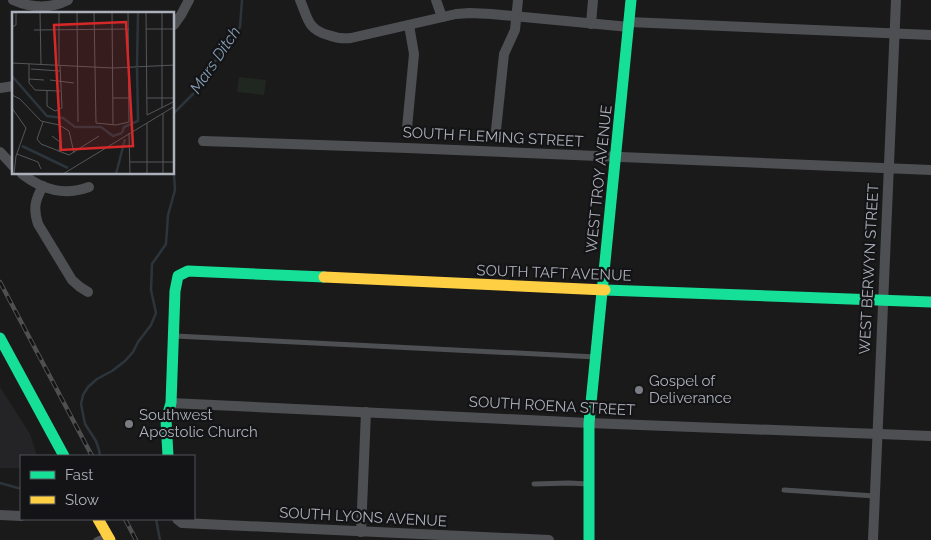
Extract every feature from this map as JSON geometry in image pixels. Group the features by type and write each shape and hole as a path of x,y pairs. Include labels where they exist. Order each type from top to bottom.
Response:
{"street":[{"path":"13,0 26,5 38,6 53,5 68,0"},
{"path":"175,24 189,0"},
{"path":"300,0 312,27 320,33 336,38 351,38 456,14 479,13 591,24 931,35"},
{"path":"436,0 442,17"},
{"path":"496,130 504,54 515,30 518,0"},
{"path":"591,24 593,0"},
{"name":"WEST TROY AVENUE","path":"589,540 590,423 631,0"},
{"name":"WEST BERWYN STREET","path":"873,540 896,0"},
{"path":"407,128 414,54 409,25"},
{"name":"SOUTH FLEMING STREET","path":"203,141 931,170"},
{"path":"0,152 12,165"},
{"path":"24,175 43,186 66,192 78,191 89,187"},
{"path":"43,186 37,196 35,207 38,224 72,280 88,292"},
{"name":"SOUTH TAFT AVENUE","path":"174,336 175,291 178,276 188,271 603,290 931,302"},
{"path":"168,455 166,420 171,403 174,336"},
{"path":"0,338 63,455"},
{"name":"SOUTH ROENA STREET","path":"171,403 590,423 931,436"},
{"path":"361,532 366,412"},
{"path":"0,515 20,516"},
{"path":"99,520 108,537"},
{"name":"SOUTH LYONS AVENUE","path":"179,520 182,523 549,540"}],"lane":[{"path":"174,336 596,357"},
{"path":"534,484 590,484"},
{"path":"784,490 874,496"},
{"path":"96,540 108,537"}],"shaded area":[{"path":"239,77 266,80 264,95 237,92"},
{"path":"0,387 30,434 37,455 20,455 20,468 0,468"}],"waterway":[{"name":"Mars Ditch","path":"175,112 198,89 219,55 240,27 242,0"},
{"name":"Mars Ditch","path":"100,455 96,441 85,424 81,404 83,395 88,387 97,379 125,361 151,325 156,313 151,290 152,264 166,244 168,215 175,190 174,175"},
{"path":"0,483 20,488"},
{"path":"156,520 160,540"}],"railway":[{"path":"0,282 91,455"},
{"path":"126,520 136,540"}],"traffic: fast":[{"path":"589,540 589,423 631,0"},
{"path":"168,455 166,420 171,403 175,291 178,276 188,271 324,277"},
{"path":"605,290 931,302"},
{"path":"0,338 63,455"}],"traffic: slow":[{"path":"324,277 605,290"},
{"path":"99,520 110,540"}],"place":[{"name":"Gospel of Deliverance","path":"639,390"},
{"name":"Southwest Apostolic Church","path":"129,424"}]}
